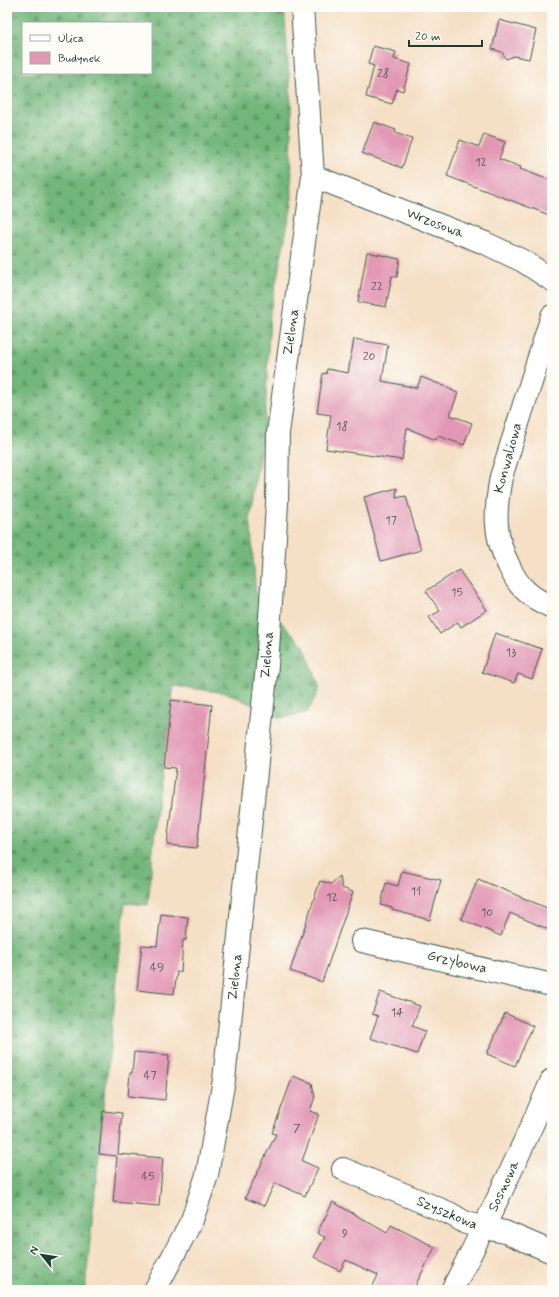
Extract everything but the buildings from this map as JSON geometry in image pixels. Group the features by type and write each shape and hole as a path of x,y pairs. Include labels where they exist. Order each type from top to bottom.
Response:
{"street":[{"name":"Zielona","path":"155,1290 192,1220 207,1176 224,1080 267,666 277,504 278,433 313,176 302,7"},
{"name":"Wrzosowa","path":"313,176 485,243 523,261 552,280"},
{"name":"Konwaliowa","path":"552,316 501,477 497,498 496,519 498,539 503,555 512,574 526,591 552,607"},
{"name":"Grzybowa","path":"362,940 552,985"},
{"name":"Sosnowa","path":"452,1290 514,1168 552,1080"},
{"name":"Szyszkowa","path":"343,1169 449,1213 466,1223 505,1232 552,1252"}],"green space":[{"path":"7,7 284,7 291,103 292,204 270,312 265,420 250,516 256,596 304,646 320,688 307,713 280,718 227,693 174,686 158,796 148,905 125,903 85,1290 7,1290"}]}
